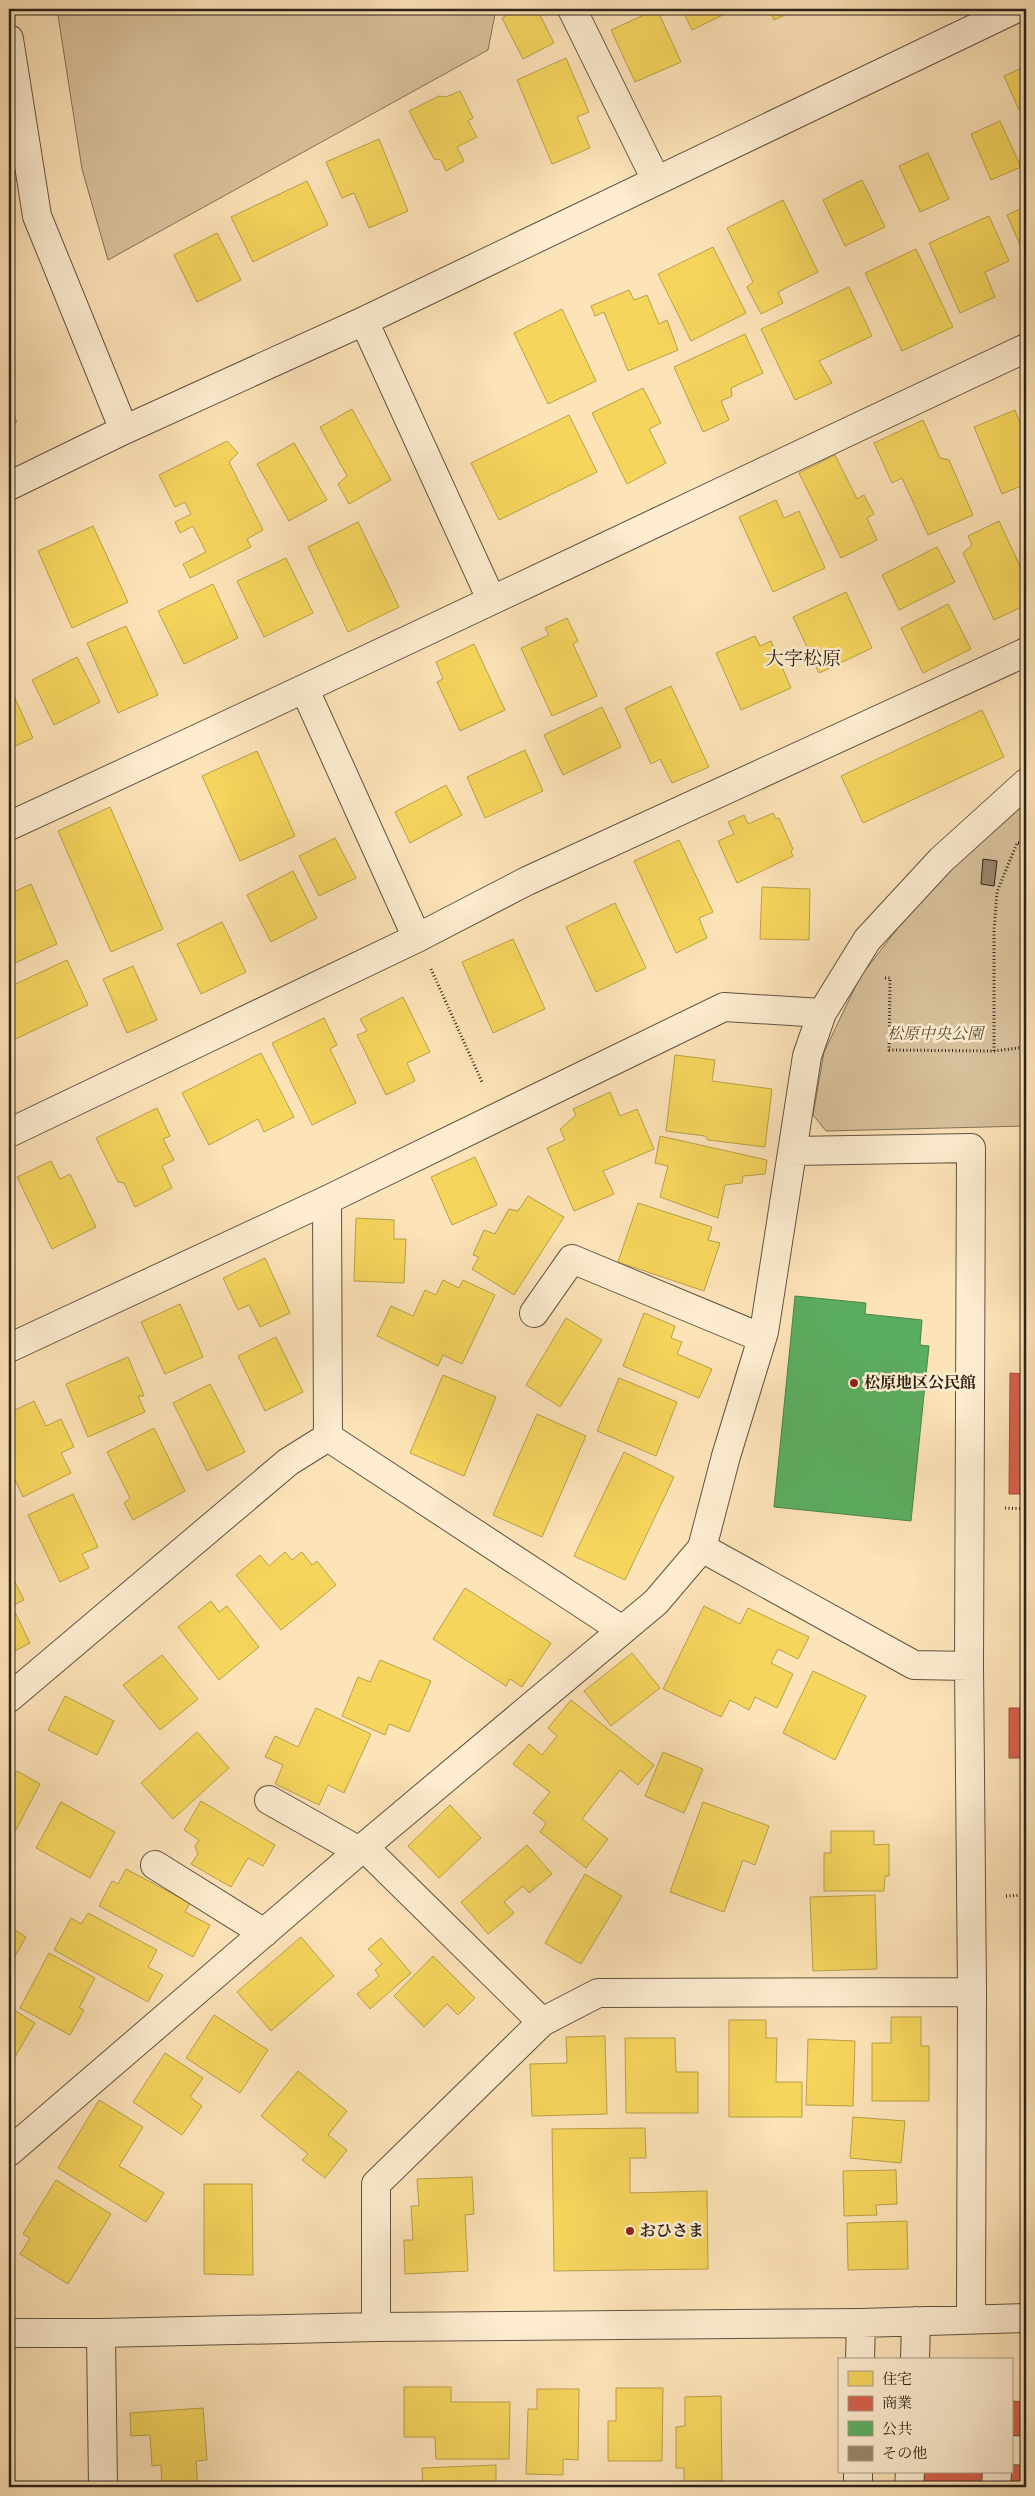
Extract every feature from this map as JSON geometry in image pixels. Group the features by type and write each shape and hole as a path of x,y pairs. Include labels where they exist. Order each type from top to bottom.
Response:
{"street":[{"path":"572,9 656,180"},
{"path":"9,486 124,430 364,321 1015,9"},
{"path":"9,39 37,216 124,430"},
{"path":"364,321 491,599"},
{"path":"9,826 305,690 491,599 1026,348"},
{"path":"9,1133 417,938 527,881 1026,652"},
{"path":"305,690 417,938"},
{"path":"9,2152 362,1849 656,1602 702,1548 726,1456 762,1338 807,1056 822,1013 867,940 941,860 1026,783"},
{"path":"9,1348 327,1200 724,1007 822,1013"},
{"path":"792,1151 971,1148 969,1666 972,1992 971,2318"},
{"path":"327,1200 328,1437"},
{"path":"534,1314 572,1258 762,1338"},
{"path":"328,1437 622,1630"},
{"path":"9,1698 288,1462 328,1437"},
{"path":"702,1548 914,1665 969,1666"},
{"path":"269,1800 362,1849 542,2022"},
{"path":"155,1865 264,1933"},
{"path":"376,2327 376,2184 542,2022 598,1993 972,1992"},
{"path":"9,2333 101,2333 376,2327 861,2323 971,2318 1026,2318"},
{"path":"899,2358 908,2321"},
{"path":"908,2321 914,2358"},
{"path":"860,2358 861,2323"},
{"path":"101,2333 103,2487"},
{"path":"1012,2450 1026,2451"},
{"path":"858,2474 858,2487"},
{"path":"896,2474 896,2487"},
{"path":"909,2487 910,2474"},
{"path":"996,2487 997,2474"}],"path":[{"path":"994,1051 994,931 998,892 1018,843"},
{"path":"417,938 482,1082"},
{"path":"845,976 890,978 889,1050 994,1051 1026,1047"},
{"path":"997,1508 1026,1509"},
{"path":"998,1896 1026,1895"}],"green space":[{"path":"57,9 496,9 488,50 108,260 82,169"},
{"name":"松原中央公園","path":"1026,794 1026,1126 826,1131 813,1115 824,1052 860,977 928,889"}],"building: 住宅":[{"path":"519,9 537,9 554,43 523,59 502,18"},
{"path":"657,9 681,62 635,82 611,30"},
{"path":"682,9 735,9 692,30"},
{"path":"769,9 798,9 774,20"},
{"path":"566,58 589,112 577,117 590,148 552,164 517,80"},
{"path":"1026,66 1026,107 1019,110 1004,76"},
{"path":"460,91 473,118 468,121 477,137 457,147 464,161 446,171 441,160 434,159 409,111 439,96 446,97"},
{"path":"1000,121 1021,167 991,180 971,134"},
{"path":"379,139 408,211 369,228 354,193 342,198 326,162"},
{"path":"928,153 949,199 920,212 899,166"},
{"path":"862,180 885,227 845,246 823,200"},
{"path":"307,181 328,225 253,262 231,217"},
{"path":"783,200 818,272 778,292 783,303 761,314 747,287 753,282 727,228"},
{"path":"1026,206 1026,259 1007,215"},
{"path":"989,216 1009,261 985,272 995,297 960,313 929,243"},
{"path":"217,233 241,280 197,302 174,255"},
{"path":"713,247 746,313 691,341 658,274"},
{"path":"916,249 953,327 902,351 865,273"},
{"path":"849,287 872,336 819,361 832,383 795,400 761,329"},
{"path":"629,290 634,300 647,295 659,324 667,320 678,350 628,371 604,312 595,316 591,306"},
{"path":"562,309 596,381 548,404 514,333"},
{"path":"745,334 763,373 731,388 732,396 721,401 729,420 703,432 674,367"},
{"path":"643,388 661,423 649,429 666,463 627,484 592,413"},
{"path":"9,405 17,422 9,426"},
{"path":"352,409 391,480 349,504 338,484 347,476 320,427"},
{"path":"1015,410 1026,439 1026,484 1002,494 974,427"},
{"path":"569,415 597,472 499,520 471,463"},
{"path":"923,420 940,458 949,460 973,515 928,535 902,478 892,483 874,443"},
{"path":"227,441 238,453 229,462 263,530 247,539 251,547 190,578 183,564 206,552 193,526 180,533 175,522 191,514 185,502 175,507 159,475"},
{"path":"294,443 327,500 289,521 257,464"},
{"path":"835,455 857,499 864,495 874,514 867,518 877,540 841,558 799,473"},
{"path":"776,500 784,518 799,511 825,568 773,592 739,517"},
{"path":"999,521 1026,579 1026,605 994,620 963,553 972,545 968,536"},
{"path":"358,522 399,607 348,632 308,547"},
{"path":"93,526 128,602 72,628 38,551"},
{"path":"937,547 955,582 899,610 882,575"},
{"path":"286,558 313,613 264,637 237,581"},
{"path":"213,584 238,638 184,664 158,611"},
{"path":"846,592 872,648 819,673 793,617"},
{"path":"948,604 971,649 923,673 901,628"},
{"path":"567,618 578,641 573,644 597,696 552,716 521,648 549,635 545,628"},
{"path":"126,626 158,695 118,713 87,643"},
{"path":"755,636 760,646 771,641 791,688 741,710 716,653"},
{"path":"474,644 505,710 460,731 437,682 443,679 436,662"},
{"path":"77,657 100,702 54,725 32,680"},
{"path":"9,685 33,738 9,749"},
{"path":"671,686 709,767 672,783 660,759 651,764 625,708"},
{"path":"602,707 621,747 563,775 544,735"},
{"path":"982,710 1004,757 863,823 841,776"},
{"path":"525,750 543,791 485,818 467,777"},
{"path":"257,751 295,836 240,861 202,776"},
{"path":"446,785 462,815 410,843 395,812"},
{"path":"110,807 163,929 111,952 58,831"},
{"path":"773,813 776,819 779,818 793,849 791,851 793,856 737,883 718,841 734,834 728,822 744,815 748,824"},
{"path":"335,838 356,878 319,896 299,856"},
{"path":"679,840 713,912 699,918 707,938 676,953 634,861"},
{"path":"293,871 317,918 271,942 247,895"},
{"path":"31,884 57,944 15,963 9,950 9,894"},
{"path":"762,887 810,889 809,940 760,939"},
{"path":"615,903 646,968 596,992 566,927"},
{"path":"222,922 246,972 201,994 177,944"},
{"path":"513,939 545,1009 493,1033 462,962"},
{"path":"67,960 88,1005 9,1042 9,987"},
{"path":"133,966 157,1020 127,1033 103,979"},
{"path":"403,997 430,1052 407,1063 415,1081 386,1095 357,1035 367,1031 360,1019"},
{"path":"324,1018 337,1045 330,1049 356,1103 312,1125 272,1043"},
{"path":"261,1053 294,1117 264,1132 258,1119 209,1145 182,1093"},
{"path":"675,1055 715,1060 712,1081 772,1089 765,1147 708,1140 705,1136 666,1131"},
{"path":"610,1092 620,1116 637,1109 654,1149 603,1171 614,1194 574,1211 547,1148 565,1140 560,1129 576,1115 573,1109"},
{"path":"157,1108 170,1136 163,1139 174,1160 162,1166 172,1188 135,1207 124,1183 118,1182 96,1138"},
{"path":"660,1136 767,1160 765,1174 743,1176 742,1183 725,1185 718,1218 660,1197 668,1166 655,1163"},
{"path":"475,1157 497,1205 452,1225 431,1177"},
{"path":"51,1161 60,1179 70,1174 96,1227 52,1249 17,1177"},
{"path":"528,1196 564,1217 514,1295 472,1269 479,1257 473,1255 484,1230 495,1234 509,1209 518,1211"},
{"path":"638,1203 712,1227 708,1240 720,1243 704,1291 618,1262"},
{"path":"356,1218 394,1220 394,1239 406,1239 404,1283 354,1281"},
{"path":"265,1258 290,1313 260,1327 249,1305 238,1310 223,1278"},
{"path":"443,1280 459,1288 463,1280 495,1295 462,1364 443,1355 438,1366 377,1336 391,1306 413,1316 425,1290 436,1295"},
{"path":"180,1304 203,1357 165,1374 141,1322"},
{"path":"644,1313 675,1326 671,1338 682,1342 677,1354 712,1369 699,1398 623,1366"},
{"path":"566,1318 602,1340 560,1407 526,1385"},
{"path":"276,1337 303,1392 265,1411 238,1356"},
{"path":"128,1357 144,1396 138,1396 145,1412 88,1437 66,1384"},
{"path":"443,1375 496,1397 464,1476 410,1453"},
{"path":"619,1378 677,1402 656,1456 597,1431"},
{"path":"210,1384 245,1452 207,1471 173,1403"},
{"path":"34,1401 46,1426 61,1419 74,1447 61,1453 71,1473 23,1497 9,1467 9,1413"},
{"path":"537,1414 586,1436 542,1537 493,1515"},
{"path":"154,1428 185,1491 133,1520 124,1503 130,1498 107,1452"},
{"path":"624,1452 674,1477 625,1580 574,1556"},
{"path":"73,1494 98,1547 82,1554 89,1568 60,1582 28,1515"},
{"path":"285,1552 292,1560 302,1552 312,1565 317,1561 336,1585 281,1630 236,1575 260,1555 269,1566"},
{"path":"9,1570 24,1600 12,1606 30,1643 9,1654"},
{"path":"465,1588 551,1643 522,1687 510,1679 506,1686 433,1639"},
{"path":"211,1601 219,1612 227,1606 259,1647 219,1680 178,1627"},
{"path":"704,1606 740,1624 748,1608 809,1637 798,1659 778,1649 771,1663 793,1674 777,1708 755,1697 749,1710 730,1700 721,1717 663,1689"},
{"path":"632,1653 660,1688 611,1726 584,1691"},
{"path":"162,1655 198,1699 160,1730 123,1685"},
{"path":"380,1660 431,1681 409,1732 389,1724 385,1735 342,1716 358,1677 370,1682"},
{"path":"813,1671 866,1696 835,1760 783,1733"},
{"path":"65,1696 114,1721 97,1755 48,1730"},
{"path":"571,1700 654,1765 638,1785 620,1770 582,1819 608,1839 586,1868 540,1832 546,1823 533,1813 550,1792 513,1764 529,1744 542,1755 557,1736 548,1728"},
{"path":"316,1708 371,1734 344,1793 328,1785 319,1805 275,1784 283,1765 265,1757 275,1736 298,1747"},
{"path":"197,1732 229,1768 173,1819 141,1783"},
{"path":"663,1752 703,1769 684,1813 645,1796"},
{"path":"17,1771 40,1784 16,1830 9,1826 9,1777 12,1779"},
{"path":"201,1801 275,1845 263,1866 248,1858 231,1887 191,1864 198,1854 195,1846 199,1840 184,1830"},
{"path":"61,1802 115,1832 90,1878 36,1848"},
{"path":"703,1802 769,1826 755,1865 743,1860 724,1912 670,1892"},
{"path":"450,1805 481,1838 439,1878 408,1846"},
{"path":"831,1831 874,1831 874,1845 889,1844 889,1876 885,1876 884,1891 824,1891 824,1853 831,1853"},
{"path":"527,1845 552,1874 529,1893 523,1886 504,1902 514,1913 488,1934 461,1902"},
{"path":"126,1869 190,1903 185,1912 210,1925 193,1957 99,1906 112,1881 118,1884"},
{"path":"585,1874 622,1896 581,1964 545,1943"},
{"path":"875,1895 877,1969 813,1971 810,1897"},
{"path":"88,1913 157,1950 148,1967 163,1975 148,2002 54,1950 71,1918 81,1924"},
{"path":"9,1926 26,1937 9,1967"},
{"path":"301,1937 334,1976 271,2031 237,1992"},
{"path":"381,1938 411,1973 370,2009 357,1994 379,1976 375,1970 382,1964 368,1949"},
{"path":"49,1953 95,1978 79,2008 84,2010 70,2035 20,2008"},
{"path":"433,1956 475,1998 458,2015 447,2004 424,2027 394,1996"},
{"path":"9,2007 35,2023 9,2067"},
{"path":"214,2015 268,2050 240,2093 186,2058"},
{"path":"891,2017 921,2017 921,2046 929,2046 929,2101 872,2101 872,2043 891,2043"},
{"path":"729,2020 766,2020 766,2038 777,2038 776,2082 802,2082 802,2117 729,2117"},
{"path":"605,2036 607,2114 532,2116 530,2064 567,2063 566,2037"},
{"path":"625,2038 675,2038 676,2072 698,2072 698,2113 626,2113"},
{"path":"808,2039 855,2041 853,2106 806,2105"},
{"path":"165,2053 203,2078 190,2097 202,2106 182,2135 133,2102"},
{"path":"298,2071 347,2111 328,2135 347,2150 325,2178 302,2160 308,2154 261,2116"},
{"path":"99,2100 143,2127 119,2166 164,2193 146,2222 58,2168"},
{"path":"853,2117 905,2121 901,2163 850,2158"},
{"name":"おひさま","path":"645,2128 646,2158 630,2158 630,2193 707,2191 708,2269 554,2271 552,2129"},
{"path":"896,2170 897,2204 876,2205 877,2215 844,2216 843,2171"},
{"path":"472,2177 474,2214 465,2215 468,2271 405,2274 404,2240 413,2240 411,2206 419,2206 417,2179"},
{"path":"56,2180 111,2214 68,2284 20,2254 30,2238 23,2234"},
{"path":"204,2184 252,2184 253,2275 204,2274"},
{"path":"907,2221 908,2269 848,2270 847,2223"},
{"path":"404,2387 451,2387 451,2402 510,2402 509,2459 436,2459 435,2437 404,2437"},
{"path":"616,2388 663,2388 662,2461 608,2461 608,2421 616,2421"},
{"path":"537,2389 579,2389 578,2460 563,2459 563,2475 526,2474 528,2409 537,2409"},
{"path":"721,2396 722,2485 684,2486 684,2468 676,2468 676,2427 685,2426 685,2397"},
{"path":"203,2408 207,2460 196,2461 198,2487 162,2487 161,2465 152,2466 150,2435 131,2436 130,2413"},
{"path":"496,2465 496,2487 423,2487 422,2468"},
{"path":"587,2482 613,2487 586,2487"}],"building: 商業":[{"path":"1010,1373 1026,1374 1026,1494 1009,1494"},
{"path":"1009,1708 1026,1708 1026,1758 1009,1758"},
{"path":"1012,2401 1026,2402 1026,2487 923,2487 924,2474 1012,2474"}],"building: 公共":[{"path":"795,1296 866,1303 865,1314 922,1320 920,1345 929,1346 911,1521 774,1507"}],"building: その他":[{"path":"983,859 997,861 994,886 981,884"}],"place":[{"name":"松原地区公民館","path":"854,1383"},
{"name":"おひさま","path":"630,2231"}],"district":[{"name":"大字松原","path":"803,659"}]}
